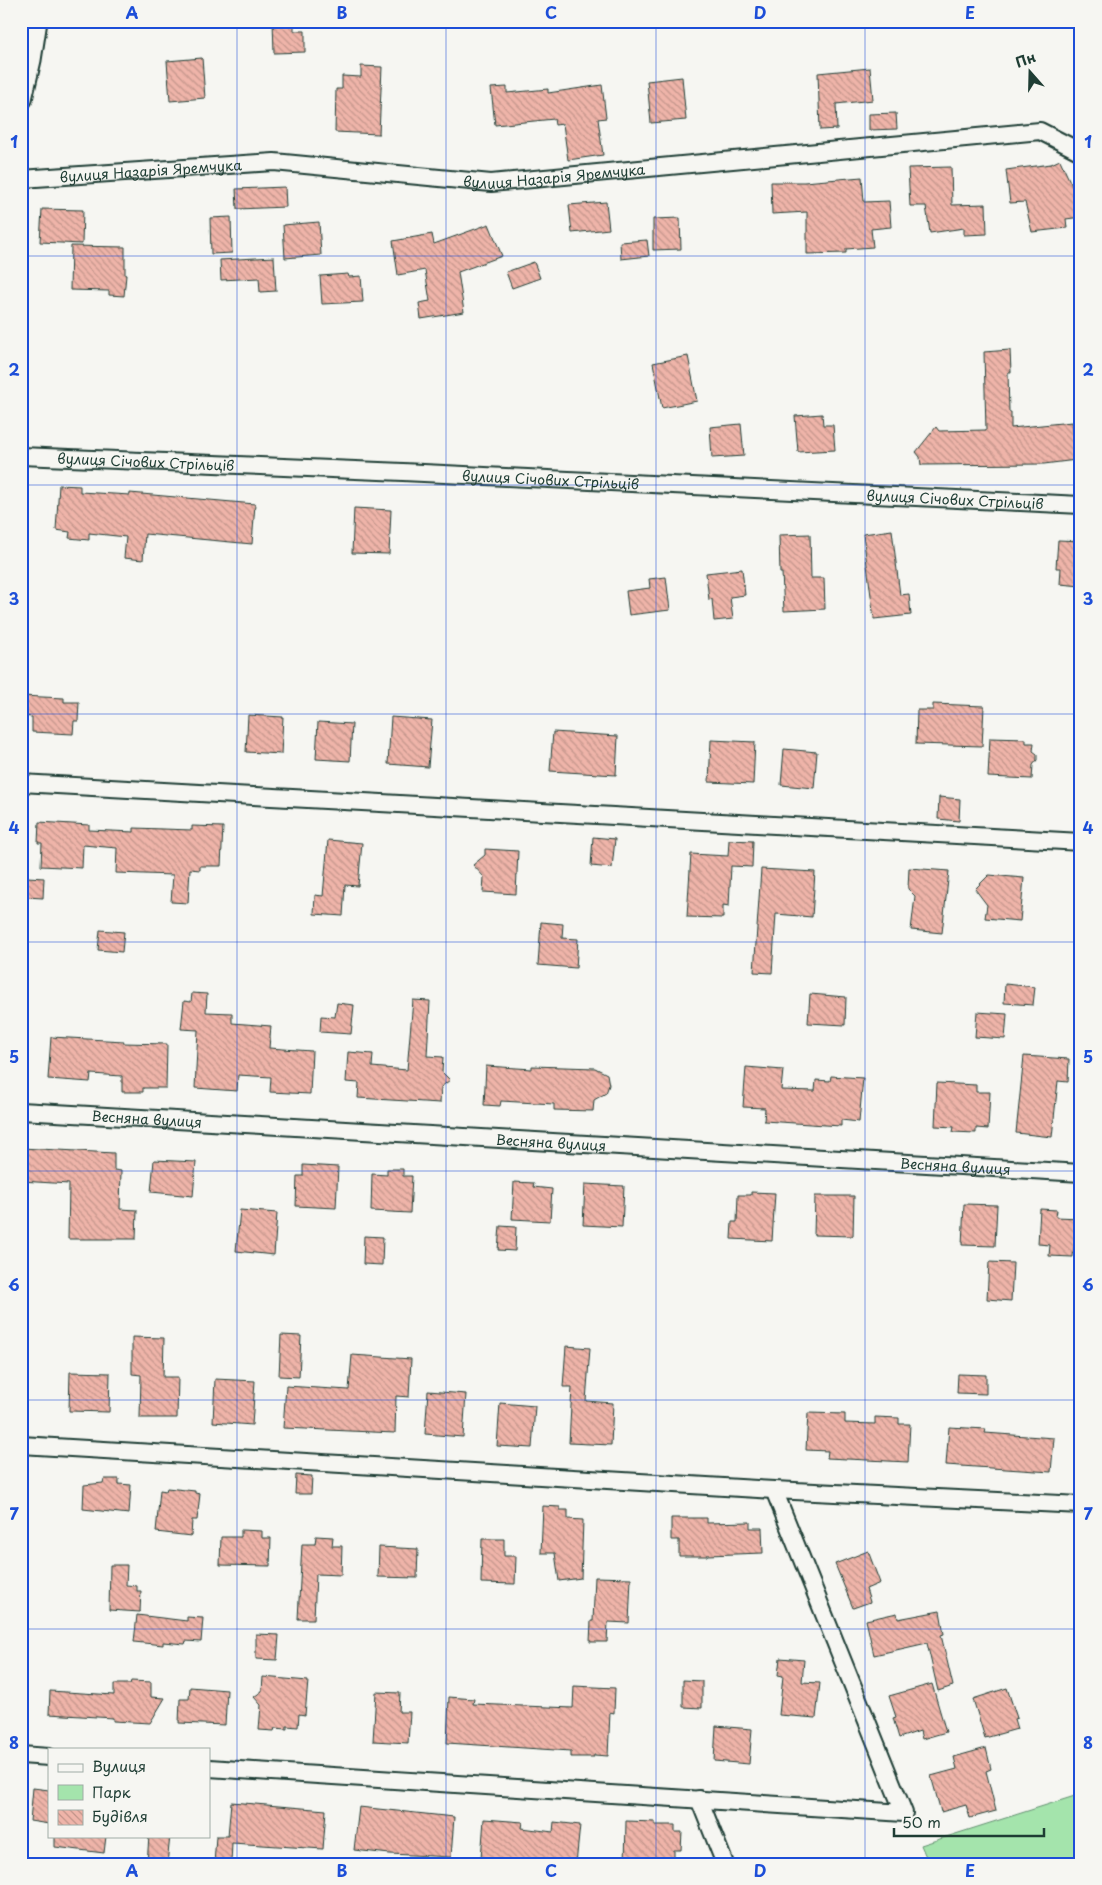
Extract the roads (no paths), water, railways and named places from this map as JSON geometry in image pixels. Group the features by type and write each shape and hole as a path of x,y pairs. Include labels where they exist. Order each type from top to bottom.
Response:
{"street":[{"path":"21,99 36,21"},
{"name":"вулиця Назарія Яремчука","path":"21,179 274,162 491,183 1040,130 1081,152"},
{"name":"вулиця Січових Стрільців","path":"21,456 404,472 1081,505"},
{"path":"21,783 1081,842"},
{"name":"Весняна вулиця","path":"21,1111 1081,1173"},
{"path":"21,1445 774,1490 1081,1505"},
{"path":"210,1768 904,1813 774,1490"},
{"path":"21,1755 48,1757"},
{"path":"698,1799 725,1864"}]}
